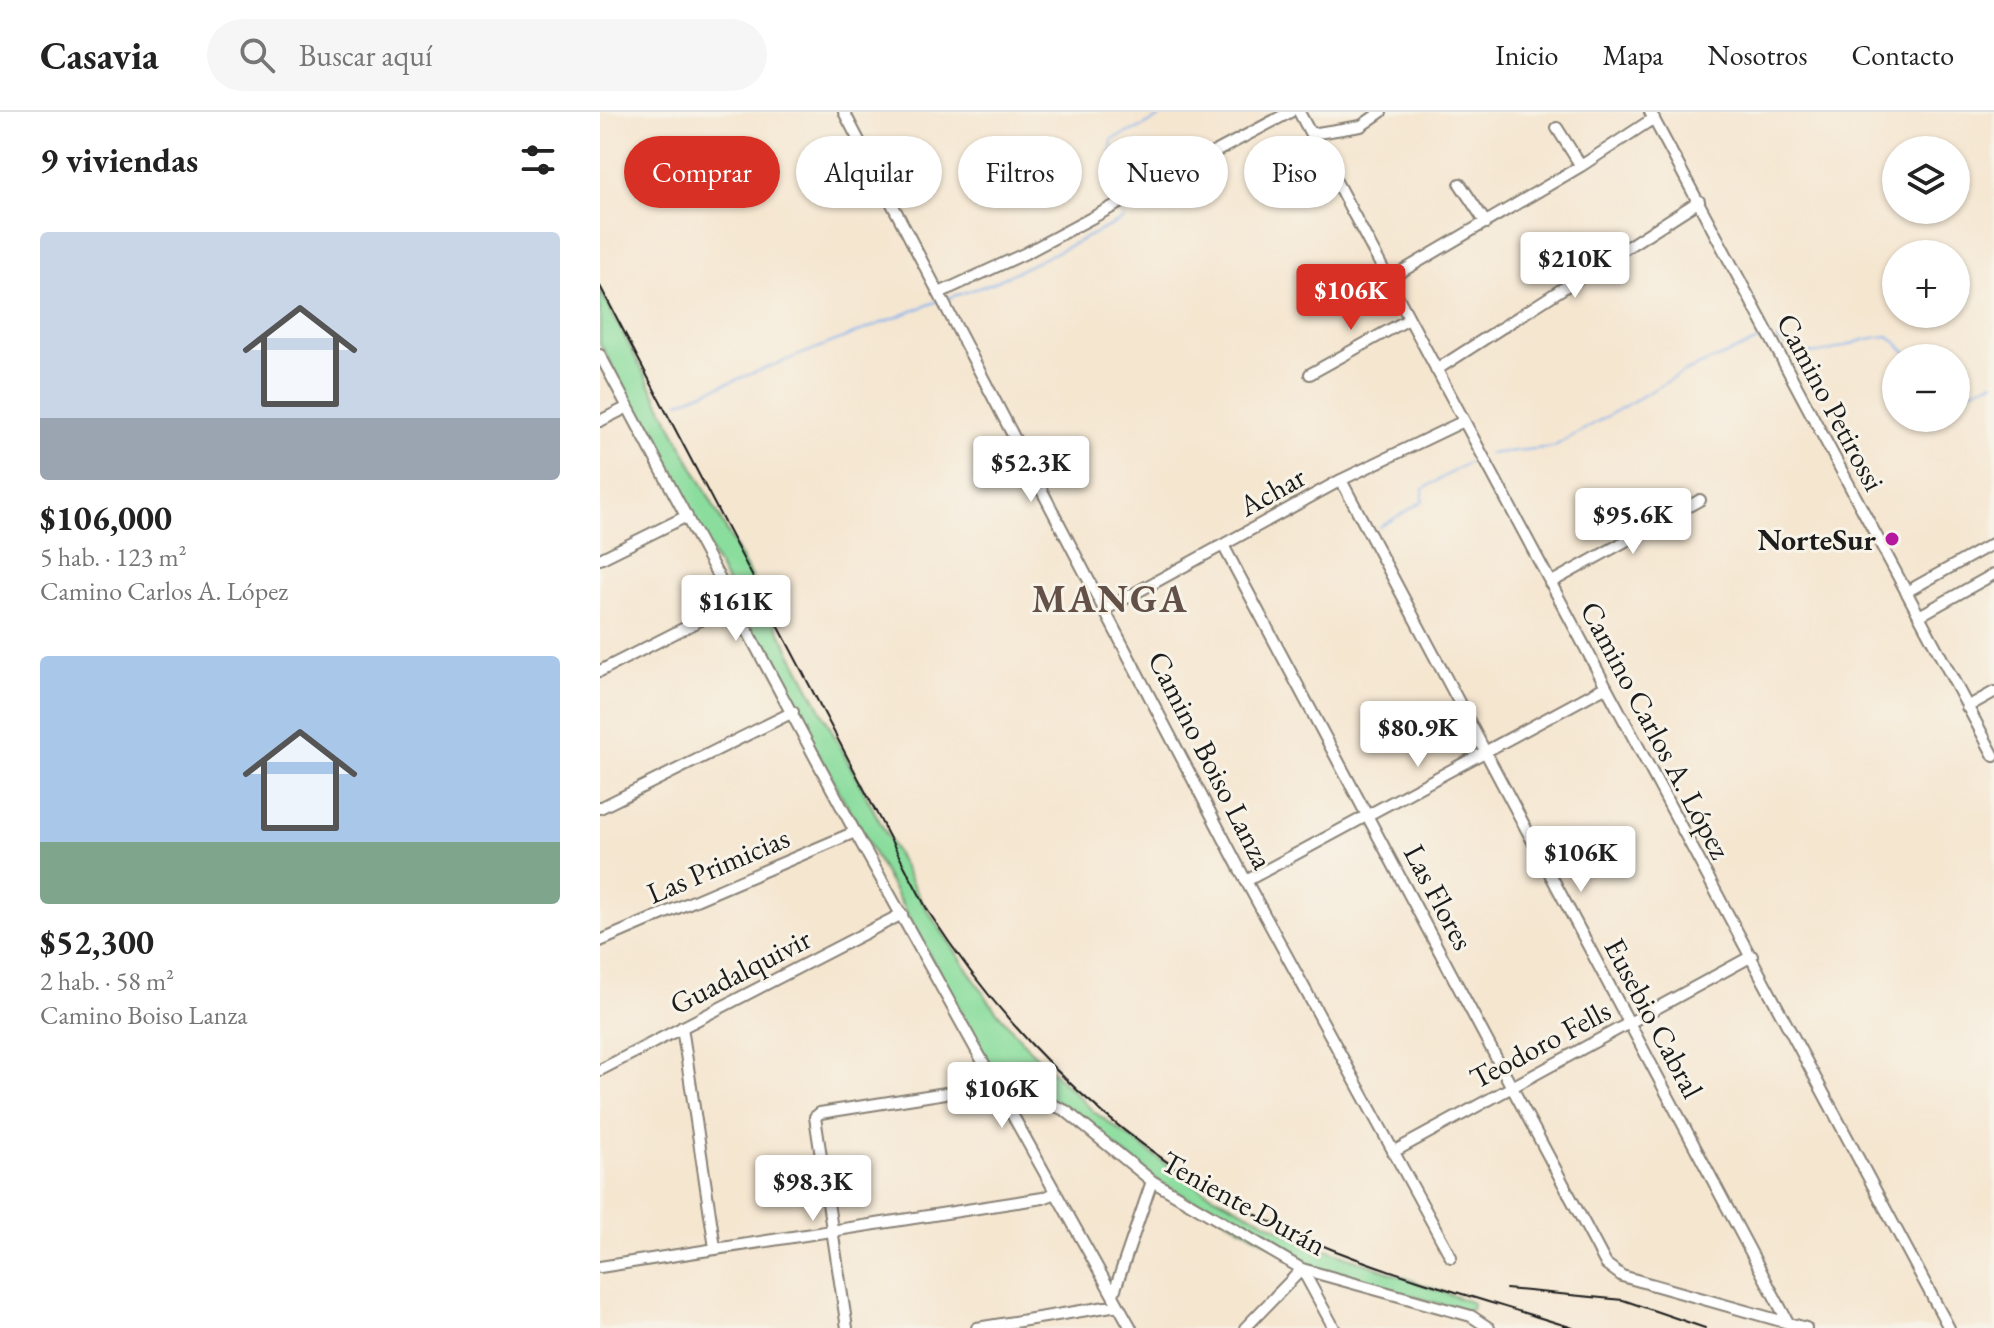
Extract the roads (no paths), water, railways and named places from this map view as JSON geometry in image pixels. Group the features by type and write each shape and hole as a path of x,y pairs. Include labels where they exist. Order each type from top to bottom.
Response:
{"street":[{"name":"Camino Boiso Lanza","path":"844,112 1246,881 1451,1257"},
{"path":"939,293 1026,253 1290,112"},
{"name":"Camino Carlos A. López","path":"1299,112 1949,1328"},
{"path":"1311,134 1361,126 1381,112"},
{"path":"1389,279 1581,166 1652,115"},
{"name":"Camino Petirossi","path":"1652,115 1994,756"},
{"path":"1557,128 1581,166"},
{"path":"1460,184 1486,223"},
{"path":"1436,370 1699,201"},
{"path":"1310,374 1409,319"},
{"path":"600,355 855,832 1131,1328"},
{"path":"600,421 628,407"},
{"name":"Achar","path":"1106,609 1341,480 1464,421"},
{"name":"Eusebio Cabral","path":"1341,480 1789,1324"},
{"path":"1550,583 1700,500"},
{"path":"600,559 687,516"},
{"path":"1906,592 1994,543"},
{"name":"Las Flores","path":"1223,545 1613,1271 1789,1324"},
{"path":"1919,616 1994,574"},
{"path":"600,671 734,603"},
{"path":"1246,881 1605,687"},
{"path":"1967,707 1994,692"},
{"path":"600,808 793,712"},
{"name":"Las Primicias","path":"600,941 855,832"},
{"name":"Guadalquivir","path":"600,1070 902,914"},
{"name":"Teodoro Fells","path":"1393,1152 1752,956"},
{"path":"682,1027 715,1248"},
{"path":"847,1328 815,1117 820,1113 996,1085"},
{"name":"Teniente Durán","path":"996,1085 1045,1099 1066,1111 1152,1181 1302,1269 1471,1316 1488,1326"},
{"path":"1116,1300 1152,1181"},
{"path":"600,1267 1048,1197 1056,1193"},
{"path":"1245,1328 1302,1269 1334,1328"},
{"path":"977,1328 1116,1300"},
{"path":"1789,1324 1806,1328"}],"waterway":[{"path":"1120,136 1168,112"},
{"path":"948,298 993,283 1124,219 1120,209"},
{"path":"679,402 938,301"},
{"path":"1776,339 1805,353 1831,351 1889,336 1898,344"},
{"path":"1488,454 1553,447 1686,371 1763,339"},
{"path":"1970,391 1994,382"},
{"path":"1380,527 1423,501 1423,489 1476,458"}],"railway":[{"path":"600,286 928,911 968,968 1056,1070 1157,1155 1212,1191 1272,1223 1394,1272 1573,1328"},
{"path":"1506,1289 1623,1300 1705,1328"}],"place":[{"name":"NorteSur","path":"1892,539"}],"district":[{"name":"MANGA","path":"1110,598"}]}
